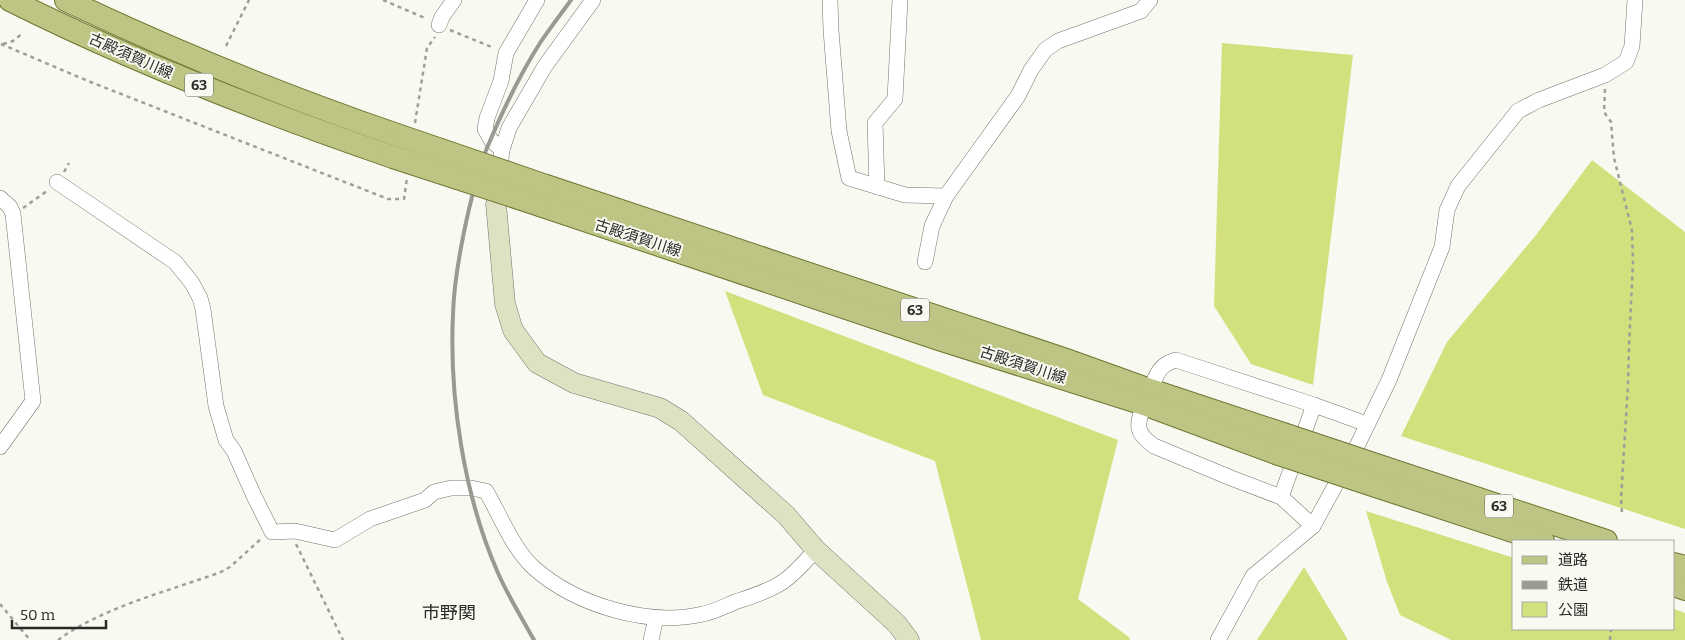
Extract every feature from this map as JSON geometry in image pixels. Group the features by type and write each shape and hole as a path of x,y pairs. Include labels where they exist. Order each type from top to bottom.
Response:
{"main road":[{"name":"古殿須賀川線","path":"10,0 165,71 263,110 393,157 543,195"},
{"name":"古殿須賀川線","path":"66,0 223,70 299,100 400,136 543,195 939,339 1147,397 1388,480"},
{"name":"63","path":"1388,480 1540,540"},
{"name":"63","path":"1388,480 1602,540"}],"street":[{"path":"439,25 442,17 454,0"},
{"path":"502,150 490,140 486,129 486,118 502,81 506,53 537,0"},
{"path":"593,0 545,66 509,128 502,150 496,204 506,304 513,330 537,363 574,383 660,408 682,421 786,515 816,550 897,624 909,640"},
{"path":"830,0 839,131 849,178 905,195 946,196"},
{"path":"877,186 875,123 895,99 900,0"},
{"path":"925,262 932,226 946,196 1018,96 1045,50 1058,41 1142,11 1150,0"},
{"path":"1218,640 1252,576 1313,526 1358,444 1389,380 1442,247 1447,210 1458,186 1518,111 1539,100 1605,75 1626,62 1632,46 1635,0"},
{"path":"57,182 175,262 192,283 200,298 203,309 216,406 226,440 234,451 272,532 296,531 336,540 370,519 425,500 434,492 451,488 471,488 486,491 518,548 533,567 557,587 605,608 629,615 660,619 703,614 748,598 782,583 816,550"},
{"path":"0,198 10,207 13,214 33,401 0,448"},
{"path":"1313,526 1280,496 1222,475 1154,446 1144,439 1139,431 1138,421 1158,371 1165,363 1176,360 1367,424"},
{"path":"1280,496 1314,405"},
{"path":"651,640 656,618"}],"path":[{"path":"226,46 249,0"},
{"path":"0,44 13,41 23,33"},
{"path":"1605,75 1604,112 1611,122 1614,158 1632,230 1634,262 1621,499 1622,513"},
{"path":"13,214 30,204 57,182"},
{"path":"58,640 70,631 108,613 221,572 230,567 262,538 272,532"},
{"path":"290,532 343,640"},
{"path":"0,604 30,640"}],"green space":[{"path":"1222,43 1353,55 1313,385 1251,364 1214,306"},
{"path":"1592,160 1685,232 1685,529 1401,436 1447,342 1536,235"},
{"path":"725,291 1118,440 1078,599 1130,638 1129,640 981,640 935,461 763,395"},
{"path":"1366,511 1512,557 1512,630 1675,630 1675,609 1685,613 1685,640 1451,640 1400,615 1387,582"},
{"path":"1304,567 1348,640 1257,640"}],"railway":[{"path":"534,640 498,573 476,512 468,479 461,446 454,379 452,346 454,301 456,275 463,235 484,155 525,68 540,43 571,0"}],"district":[{"name":"市野関","path":"449,613"}]}
